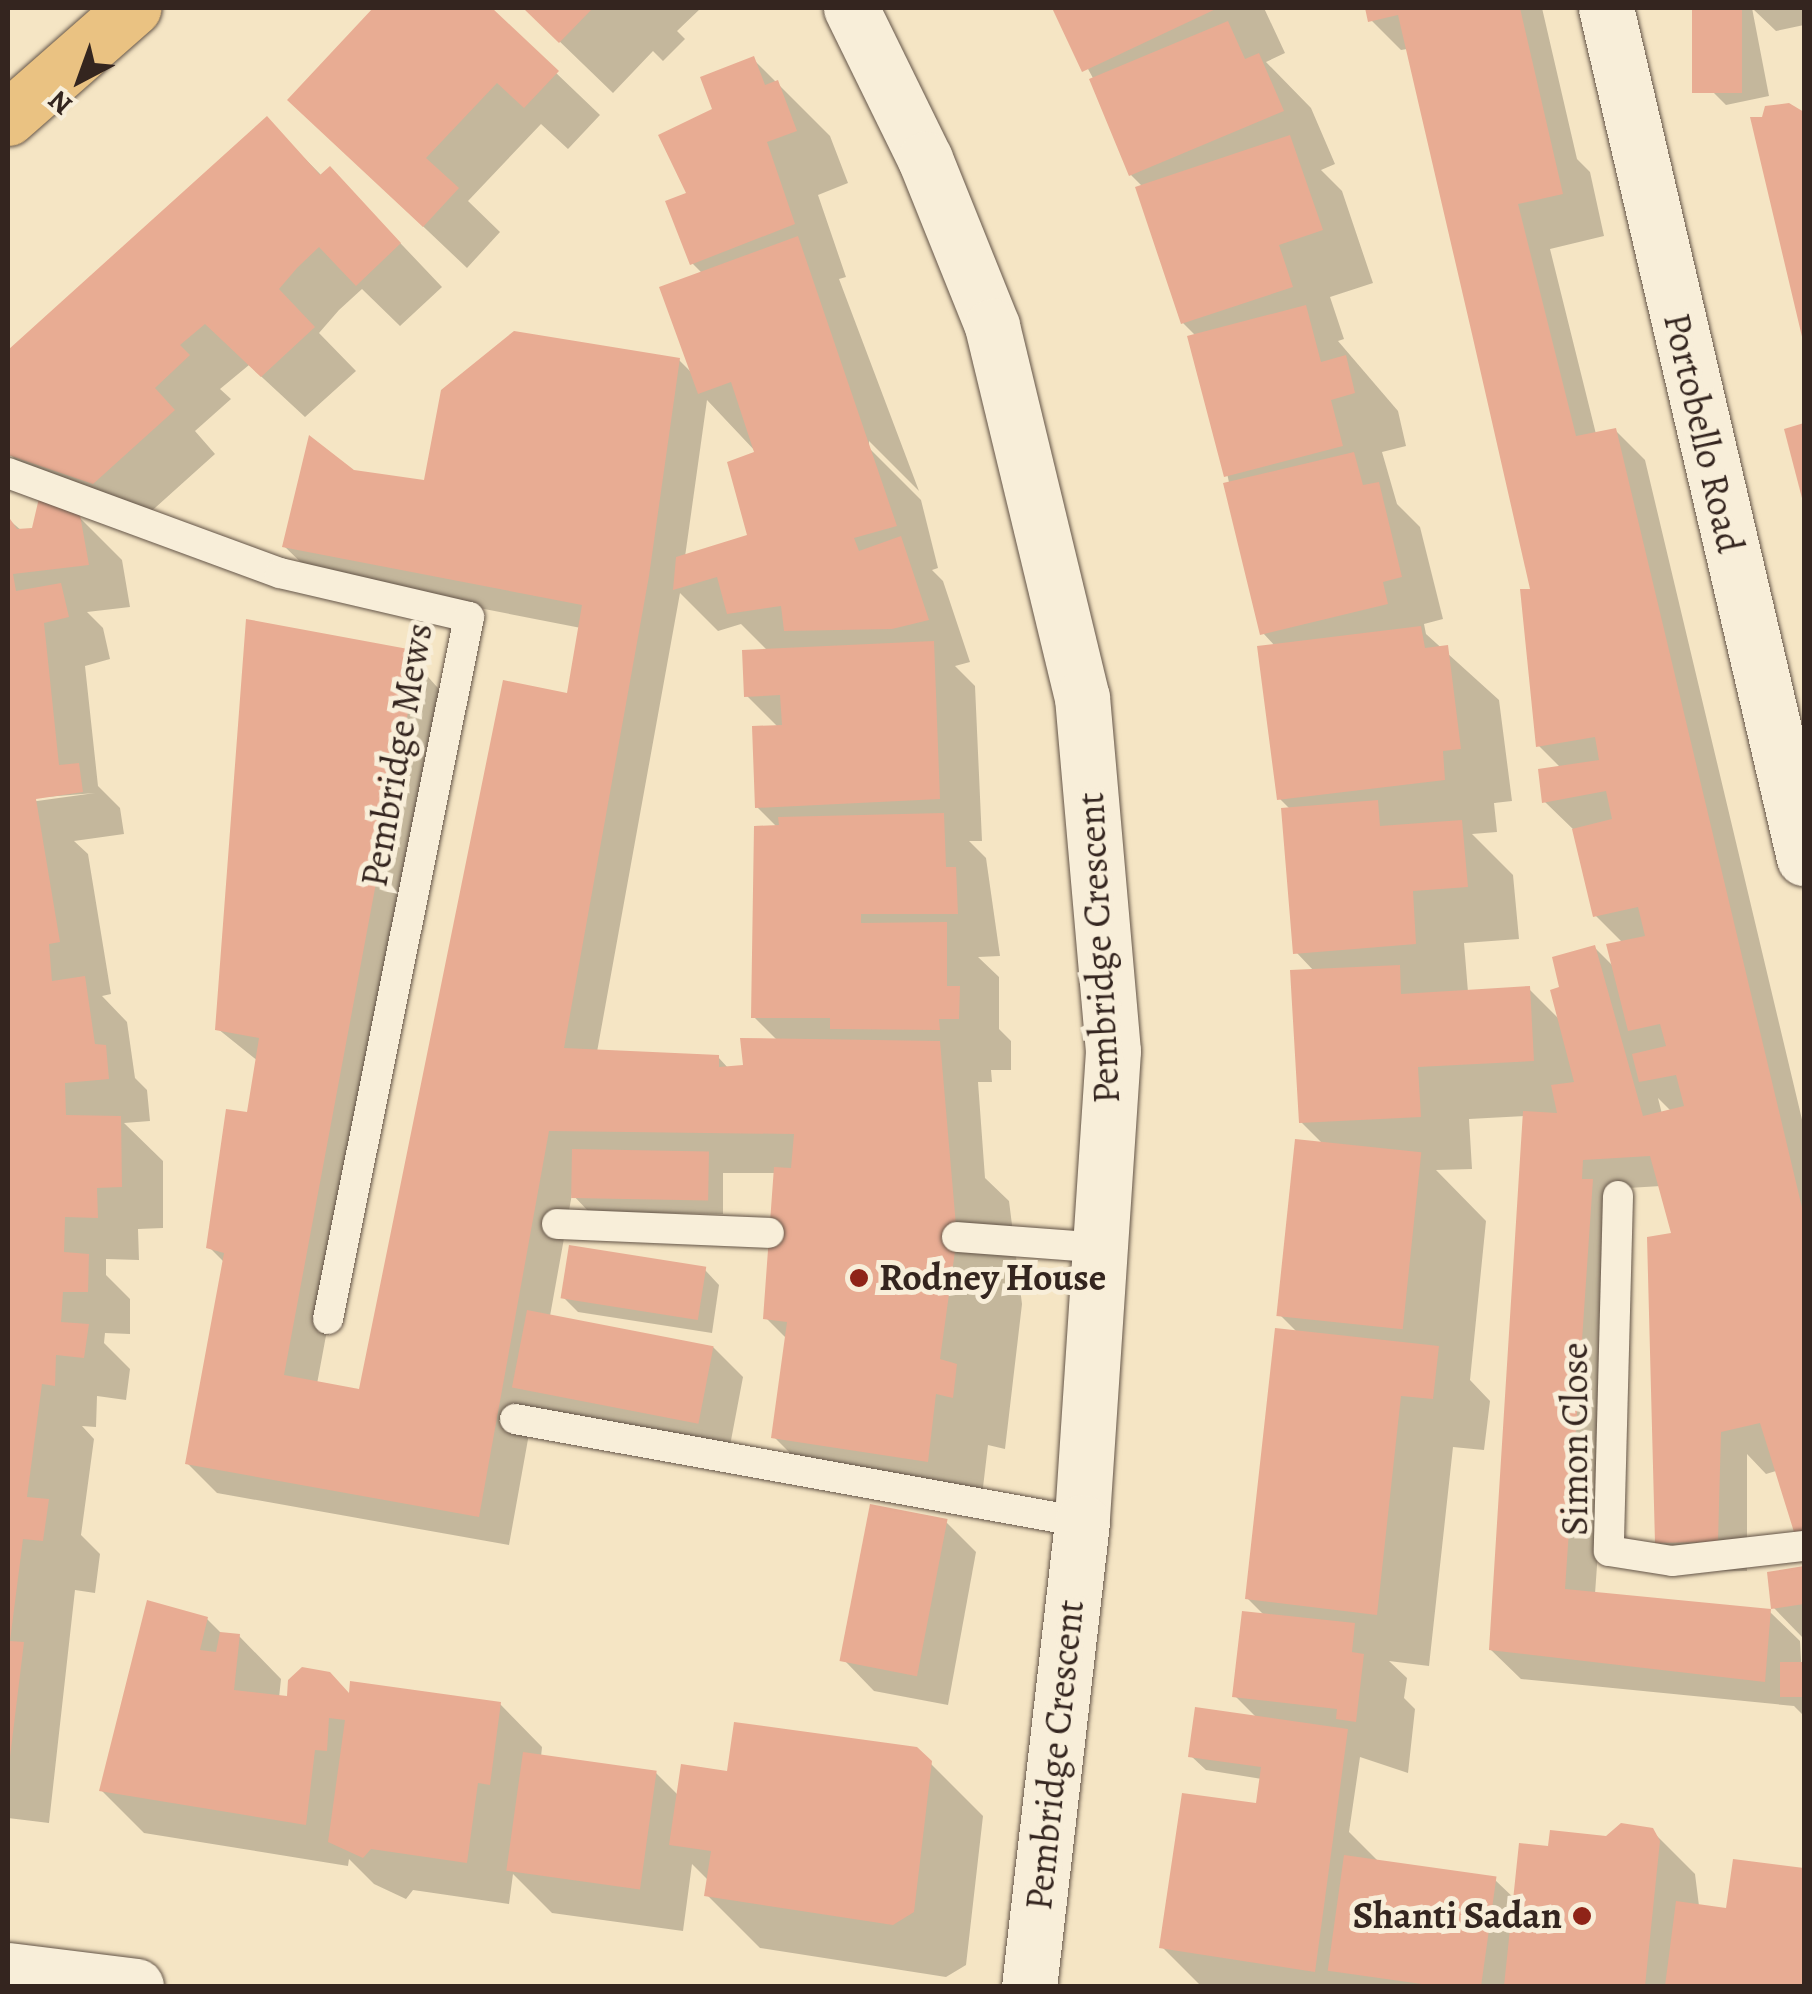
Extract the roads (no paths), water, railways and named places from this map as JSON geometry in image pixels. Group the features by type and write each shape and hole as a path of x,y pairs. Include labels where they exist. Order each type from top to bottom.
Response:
{"main road":[{"path":"11,109 133,8"}],"street":[{"name":"Pembridge Crescent","path":"851,8 925,159 992,326 1082,696 1113,1051 1104,1248 1082,1522 1030,1986"},
{"name":"Portobello Road","path":"1606,8 1804,858"},
{"path":"8,1970 136,1986"}],"lane":[{"name":"Pembridge Mews","path":"8,473 280,573 469,617 328,1319"},
{"name":"Simon Close","path":"1618,1196 1610,1550 1672,1561 1804,1546"},
{"path":"557,1224 769,1233"},
{"path":"957,1237 1104,1248"},
{"path":"516,1418 1082,1522"}],"place":[{"name":"Rodney House","path":"859,1278"},
{"name":"Shanti Sadan","path":"1582,1916"}]}
